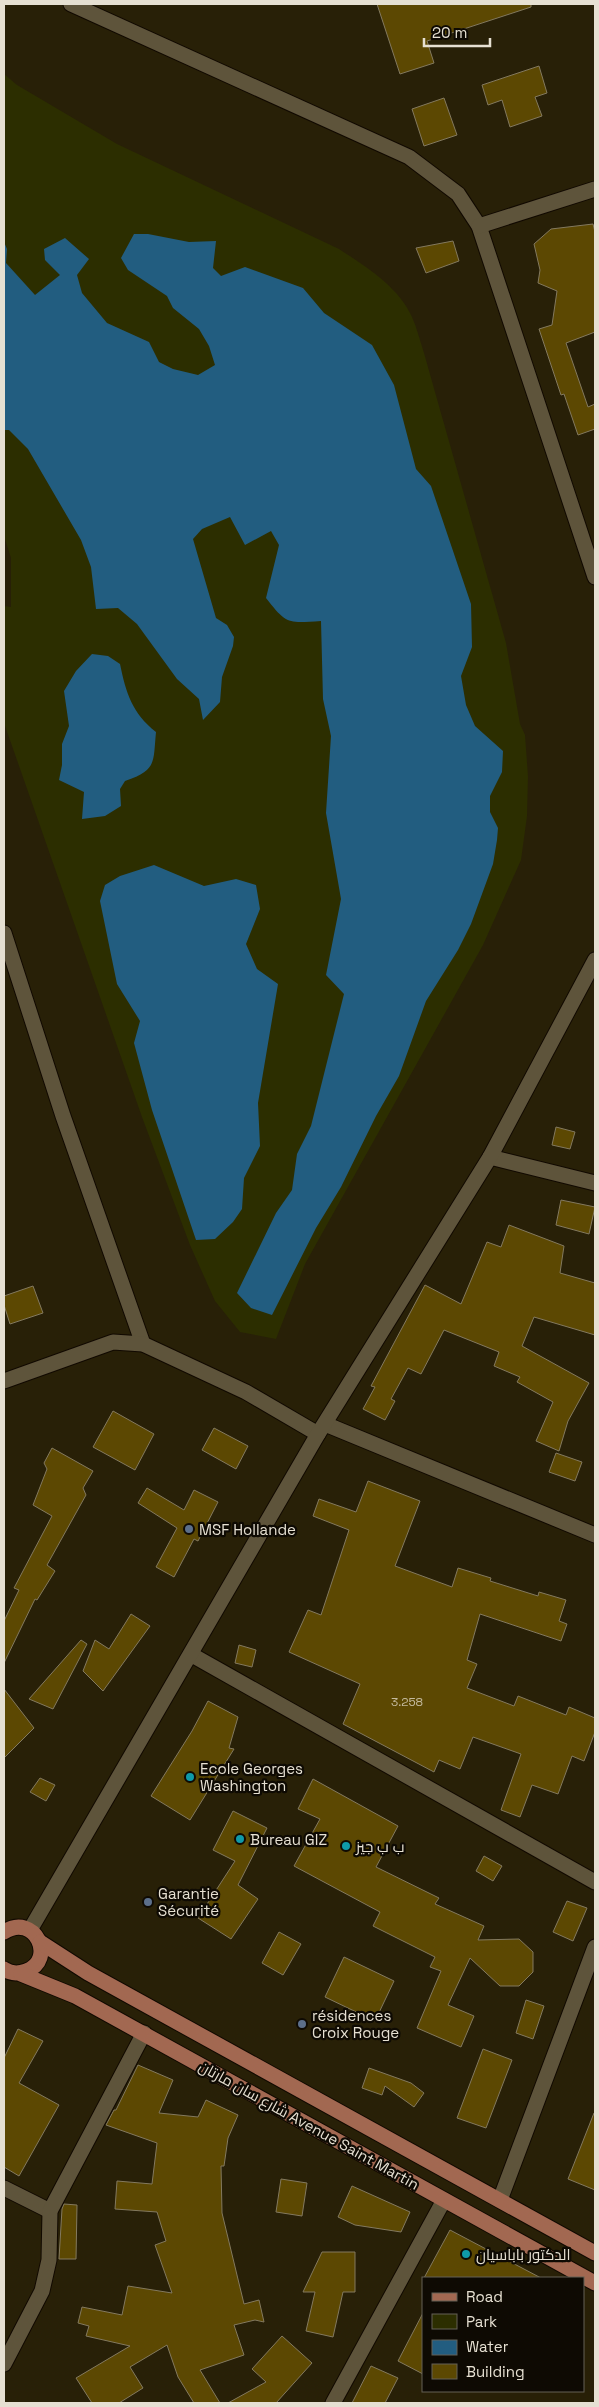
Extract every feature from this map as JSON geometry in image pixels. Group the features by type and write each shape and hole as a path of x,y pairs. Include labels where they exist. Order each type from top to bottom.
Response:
{"main road":[{"path":"5,1929 17,1927 30,1930"},
{"name":"شارع سان مارتان Avenue Saint Martin","path":"30,1930 40,1942 88,1973 595,2253"},
{"path":"20,1974 31,1970 38,1964 42,1950 40,1942"},
{"name":"شارع سان مارتان Avenue Saint Martin","path":"4,1969 75,1996 582,2277"},
{"name":"شارع سان مارتان Avenue Saint Martin","path":"584,2278 595,2284"}],"street":[{"path":"71,4 409,157 458,194 479,226 595,577"},
{"path":"479,226 595,189"},
{"path":"4,933 63,1116 143,1344"},
{"path":"30,1930 322,1429 490,1156 595,960"},
{"path":"490,1156 595,1183"},
{"path":"4,1381 113,1342 143,1344 322,1429 595,1535"},
{"path":"192,1655 595,1882"},
{"path":"500,2200 595,1947"},
{"path":"4,2364 42,2291 48,2260 50,2211 144,2033"},
{"path":"4,2188 50,2211"},
{"path":"333,2403 444,2200"}],"green space":[{"path":"4,74 17,85 117,144 339,249 380,278 399,296 412,317 424,353 506,643 520,724 525,735 528,776 527,816 521,860 483,945 305,1264 276,1339 240,1332 215,1301 190,1245 142,1117 4,723 4,606 11,607 11,558 4,536"}],"water":[{"path":"134,234 148,234 189,242 216,241 213,268 221,276 245,267 303,288 324,313 372,345 394,385 416,469 431,486 471,604 472,647 461,676 466,705 475,726 503,751 502,772 490,796 490,812 498,828 493,864 471,924 458,950 426,1001 399,1076 376,1116 341,1187 316,1228 272,1315 251,1308 237,1293 276,1213 292,1190 297,1154 311,1126 344,994 326,975 341,899 326,813 331,736 323,699 321,621 295,622 284,618 266,598 279,545 271,531 245,545 230,517 202,529 193,539 216,618 227,625 234,637 233,646 222,677 220,702 203,720 199,699 177,679 137,624 118,608 96,609 91,567 81,540 28,449 9,430 4,430 4,242 7,249 6,263 35,295 60,275 45,260 44,249 65,238 89,259 77,275 82,293 107,323 149,342 159,362 173,369 198,375 215,365 209,346 199,329 173,308 167,296 128,270 121,258"},
{"path":"92,654 108,656 120,664 131,702 141,717 156,732 151,764 143,773 125,781 120,789 121,806 105,816 82,819 84,792 59,780 62,765 62,744 69,726 64,691 76,671"},
{"path":"154,865 204,886 236,879 256,885 260,909 246,944 257,969 278,984 258,1103 260,1146 244,1178 242,1209 233,1222 215,1239 196,1240 152,1110 134,1043 140,1021 117,984 100,901 105,885 120,876"}],"building":[{"path":"377,4 531,4 531,7 427,41 434,63 400,74"},
{"path":"539,66 547,93 535,97 542,116 510,127 502,100 488,105 482,85"},
{"path":"444,98 457,135 424,146 412,109"},
{"path":"593,224 595,232 595,332 566,343 588,407 595,404 595,429 578,435 564,394 561,395 539,329 552,325 557,291 538,283 540,270 534,244 551,229"},
{"path":"453,241 459,261 426,273 416,248"},
{"path":"556,1127 575,1132 570,1149 552,1145"},
{"path":"561,1200 595,1207 589,1234 556,1225"},
{"path":"509,1225 564,1246 560,1273 595,1283 595,1335 534,1317 522,1346 589,1383 568,1421 559,1451 536,1441 553,1402 517,1382 520,1377 494,1366 499,1352 444,1330 421,1374 408,1368 391,1399 395,1401 385,1420 363,1409 375,1387 371,1386 425,1285 461,1304 487,1242 501,1247"},
{"path":"33,1286 43,1313 10,1324 4,1305 4,1296"},
{"path":"113,1411 154,1434 135,1470 93,1447"},
{"path":"214,1428 248,1446 236,1469 202,1450"},
{"path":"52,1448 93,1471 83,1488 86,1495 47,1565 55,1571 37,1600 35,1599 4,1663 4,1621 19,1590 14,1588 52,1516 33,1505 47,1469 44,1463"},
{"path":"556,1453 582,1462 575,1481 549,1472"},
{"path":"368,1481 420,1501 395,1566 452,1587 458,1568 491,1578 490,1581 538,1596 539,1592 566,1600 559,1621 567,1624 561,1641 480,1614 467,1660 477,1664 467,1688 514,1706 518,1696 566,1715 569,1707 595,1718 595,1732 584,1761 572,1756 558,1794 532,1785 520,1817 501,1810 521,1754 473,1737 460,1769 439,1760 434,1772 343,1724 360,1684 289,1652 308,1610 321,1615 349,1530 313,1516 319,1499 356,1512"},
{"path":"147,1488 184,1510 194,1490 218,1502 198,1541 194,1539 174,1577 156,1567 177,1528 138,1503"},
{"path":"131,1614 150,1626 103,1691 83,1671 95,1640 109,1649"},
{"path":"81,1640 87,1644 53,1709 29,1699"},
{"path":"239,1645 256,1650 252,1667 235,1663"},
{"path":"4,1689 34,1728 4,1758"},
{"name":"Ecole Georges Washington","path":"208,1701 238,1717 229,1748 234,1749 190,1820 151,1796 192,1731"},
{"path":"40,1778 55,1785 46,1801 30,1792"},
{"path":"313,1779 398,1826 376,1867 439,1898 435,1904 484,1926 478,1940 519,1939 533,1952 533,1972 519,1986 500,1986 470,1958 448,2005 474,2016 461,2047 417,2028 441,1971 430,1967 435,1957 373,1926 380,1912 294,1866 320,1819 298,1809"},
{"path":"233,1811 267,1828 238,1885 258,1899 231,1939 198,1918 235,1861 213,1850"},
{"path":"484,1856 502,1866 493,1881 476,1871"},
{"path":"567,1901 587,1908 573,1941 553,1932"},
{"path":"279,1932 301,1944 283,1975 262,1963"},
{"path":"344,1957 394,1981 375,2021 325,1997"},
{"path":"526,2000 544,2006 533,2039 516,2033"},
{"path":"18,2029 43,2041 19,2083 59,2105 19,2176 4,2167 4,2058"},
{"path":"483,2049 512,2060 486,2128 457,2118"},
{"path":"138,2065 173,2080 159,2113 198,2117 206,2100 238,2115 228,2138 224,2166 221,2166 222,2213 244,2304 259,2300 264,2322 255,2320 234,2325 244,2355 200,2370 220,2403 194,2403 178,2377 167,2345 130,2367 143,2388 119,2403 92,2403 76,2378 130,2346 86,2336 89,2326 78,2323 82,2307 122,2315 128,2286 172,2293 155,2245 166,2241 157,2212 115,2209 117,2181 152,2184 157,2143 106,2125 114,2110 116,2110"},
{"path":"369,2068 411,2083 424,2093 414,2107 385,2086 382,2095 362,2088"},
{"path":"595,2113 595,2190 568,2179"},
{"path":"281,2179 307,2183 302,2216 276,2212"},
{"path":"352,2186 410,2212 401,2232 355,2225 338,2217"},
{"path":"64,2204 77,2205 76,2259 59,2259 62,2209"},
{"name":"الدكتور باباسيان","path":"450,2230 539,2277 425,2277"},
{"path":"322,2252 355,2252 355,2292 343,2292 333,2337 306,2331 315,2292 303,2292"},
{"path":"422,2315 422,2373 398,2361"},
{"path":"282,2336 312,2363 276,2403 228,2403 266,2382 252,2369"},
{"path":"371,2366 398,2378 385,2403 352,2403"}],"place":[{"name":"MSF Hollande","path":"189,1529"},
{"name":"Ecole Georges Washington","path":"190,1777"},
{"name":"Bureau GIZ","path":"240,1839"},
{"name":"ب ب جيز","path":"346,1846"},
{"name":"Garantie Sécurité","path":"148,1902"},
{"name":"résidences Croix Rouge","path":"302,2024"},
{"name":"الدكتور باباسيان","path":"466,2254"}]}
